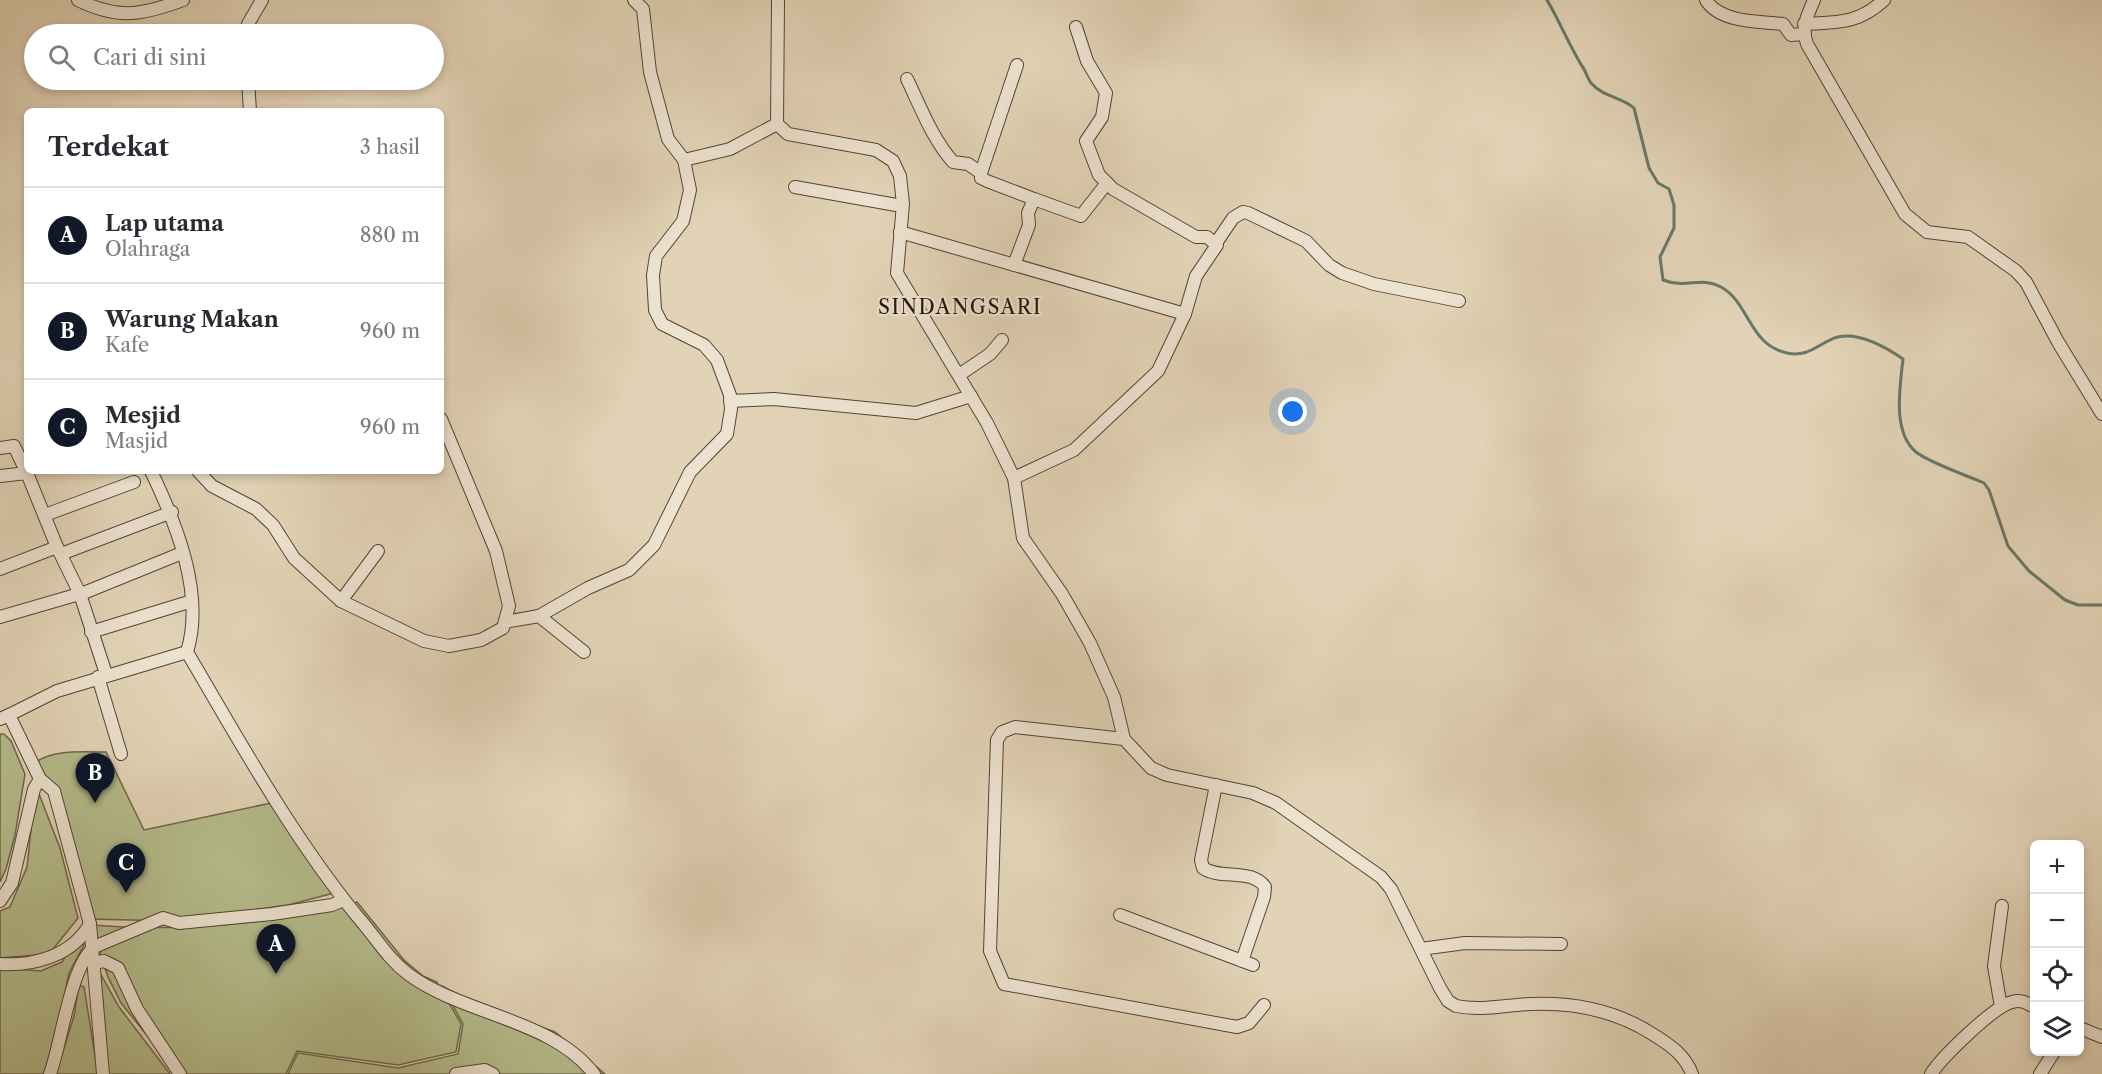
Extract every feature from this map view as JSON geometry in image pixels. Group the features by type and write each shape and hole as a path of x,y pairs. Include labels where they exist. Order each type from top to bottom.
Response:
{"street":[{"path":"78,0 107,13 139,15 183,0"},
{"path":"249,24 262,0"},
{"path":"505,622 539,616 588,588 629,570 654,545 690,472 727,434 730,400 726,380 717,360 704,345 662,324 655,310 653,275 656,256 683,221 690,190 684,160 668,139 650,72 643,9 634,0"},
{"path":"778,0 777,124 788,134 876,150 892,161 900,176 902,206 897,273 987,423 1014,478 1023,538 1062,594 1090,643 1114,697 1124,739 1151,768 1167,775 1252,793 1276,803 1381,878 1391,889 1444,994 1456,1006 1467,1008 1547,1005 1582,1007 1622,1017 1672,1047 1683,1057 1692,1074"},
{"path":"1706,0 1721,12 1756,23 1783,24 1791,35 1804,28 1850,20 1870,13 1884,0"},
{"path":"1814,0 1804,28 1860,139 1885,175 1905,214 1927,232 1968,237 2016,271 2034,296 2058,342 2102,414"},
{"path":"1076,27 1087,62 1106,93 1102,117 1086,141 1099,175 1107,183 1196,237 1207,237 1216,243"},
{"path":"1017,65 981,178 1081,216 1107,183"},
{"path":"907,79 942,149 953,162 968,164 981,173"},
{"path":"249,90 250,108"},
{"path":"684,160 730,149 777,124"},
{"path":"795,187 902,206"},
{"path":"1014,265 1029,225 1028,213 1034,199"},
{"path":"1014,478 1074,450 1158,370 1185,314 1196,276 1217,247 1216,243 1233,218 1243,212 1306,241 1329,265 1342,273 1374,284 1459,301"},
{"path":"900,232 1185,314"},
{"path":"958,375 990,354 1002,340"},
{"path":"730,400 774,399 916,413 971,396"},
{"path":"201,474 212,486 256,508 273,525 294,558 341,602 424,640 449,646 492,636 503,628 509,606 496,551 444,426"},
{"path":"0,448 15,446 24,461"},
{"path":"0,476 24,474"},
{"path":"31,474 59,550 80,594 121,754"},
{"path":"153,474 172,512 180,535 192,601 191,636 187,652 273,797 343,900 394,963 410,975 452,998 563,1045 594,1074"},
{"path":"45,515 134,482"},
{"path":"0,569 172,512"},
{"path":"341,602 378,551"},
{"path":"0,617 80,594 182,553"},
{"path":"91,632 192,601"},
{"path":"539,616 584,652"},
{"path":"103,1074 94,947 90,924 54,791 40,779 5,717 57,691 187,652"},
{"path":"1124,739 1015,727 1002,732 997,740 990,951 1004,984 1236,1027 1250,1023 1264,1005"},
{"path":"0,901 12,883 34,789 40,779"},
{"path":"1120,915 1248,963 1265,887 1254,878 1210,872 1203,868 1201,860 1216,785"},
{"path":"50,1074 74,986 85,957 94,947 163,918 179,923 272,915 332,905 343,900"},
{"path":"2001,1006 1994,966 2002,906"},
{"path":"0,964 38,962 57,955 71,946 90,924"},
{"path":"1421,950 1465,943 1561,944"},
{"path":"94,963 104,960 118,968 137,1009 180,1074"},
{"path":"1931,1074 1947,1053 2001,1006 2018,1001 2030,1006"},
{"path":"2084,1030 2102,1037"},
{"path":"2040,1074 2051,1056"},
{"path":"456,1074 485,1070 493,1074"}],"green space":[{"path":"0,734 4,734 11,741 25,774 15,835 0,882"},
{"path":"106,752 144,830 271,803 334,893 288,905 176,921 87,919 72,847 35,763 59,753"},
{"path":"39,794 60,848 78,918 49,954 0,958 0,911 10,907 27,867 33,811"},
{"path":"357,902 404,960 423,976 437,982 461,1024 456,1052 398,1065 297,1051 286,1074 178,1074 121,1003 108,977 91,925 157,928 225,925 292,916"},
{"path":"80,934 84,945 69,973 59,1023 44,1074 0,1074 0,968 41,971 62,962"},
{"path":"99,971 119,1007 170,1074 107,1074"},
{"path":"79,985 84,987 98,1074 56,1074 74,1016"},
{"path":"442,986 470,1001 555,1032 605,1074 288,1074 298,1053 398,1068 458,1054 463,1024"}],"waterway":[{"path":"1547,0 1591,83 1601,91 1634,108 1649,168 1658,183 1669,189 1674,205 1674,228 1660,257 1663,280 1679,283 1707,283 1721,287 1731,294 1764,341 1787,353 1800,354 1830,340 1848,336 1878,344 1903,359 1899,409 1903,433 1908,443 1916,452 1929,460 1984,483 1989,490 2008,546 2029,571 2065,600 2078,605 2102,605"}],"place":[{"name":"Warung Makan","path":"95,803"},
{"name":"Mesjid","path":"126,893"},
{"name":"Lap utama","path":"276,974"}],"district":[{"name":"SINDANGSARI","path":"960,307"}]}
